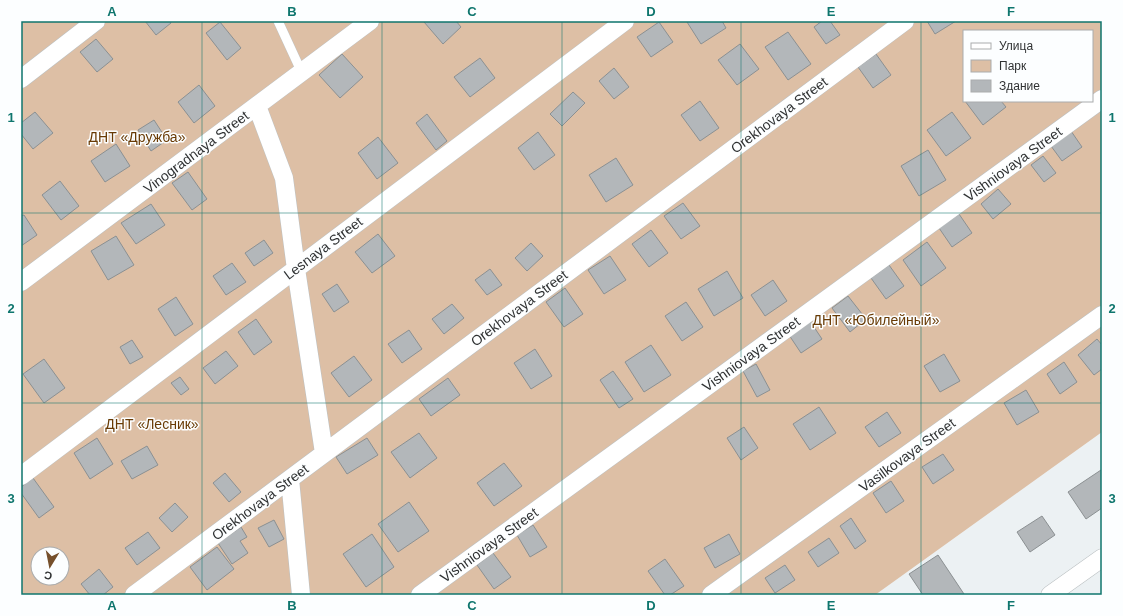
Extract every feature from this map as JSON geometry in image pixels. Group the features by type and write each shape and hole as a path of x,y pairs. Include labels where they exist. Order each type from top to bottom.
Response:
{"street":[{"path":"21,79 96,21"},
{"name":"Vinogradnaya Street","path":"21,282 370,21"},
{"name":"Lesnaya Street","path":"21,476 625,21"},
{"name":"Orekhovaya Street","path":"134,595 905,21"},
{"name":"Vishniovaya Street","path":"420,595 1102,99"},
{"path":"257,106 284,178 296,269 324,453"},
{"name":"Vasilkovaya Street","path":"711,595 1102,316"},
{"path":"290,479 301,595"},
{"path":"1050,595 1102,558"}],"lane":[{"path":"278,21 302,73"}],"green space":[{"path":"21,21 1102,21 1102,432 875,595 21,595"}],"building":[{"path":"145,21 170,21 171,23 156,35"},
{"path":"456,21 461,27 443,44 424,22"},
{"path":"722,21 726,28 701,44 687,22"},
{"path":"822,21 830,21 840,35 826,44 814,27"},
{"path":"927,21 956,21 935,34"},
{"path":"220,22 241,48 227,60 206,33"},
{"path":"659,22 673,42 651,57 637,37"},
{"path":"788,32 811,64 788,80 765,47"},
{"path":"96,39 113,59 97,72 80,52"},
{"path":"740,44 759,69 737,85 718,60"},
{"path":"342,54 363,77 340,98 319,75"},
{"path":"876,54 891,75 873,88 858,67"},
{"path":"480,58 495,78 470,97 454,77"},
{"path":"614,68 629,87 614,99 599,81"},
{"path":"199,85 215,106 194,123 178,102"},
{"path":"573,92 585,103 562,126 550,114"},
{"path":"700,101 719,128 700,141 681,115"},
{"path":"966,102 1002,102 1006,107 983,125"},
{"path":"35,112 53,133 33,149 21,134 21,123"},
{"path":"952,112 971,138 946,156 927,130"},
{"path":"427,114 447,141 436,150 416,123"},
{"path":"154,120 167,140 151,151 138,130"},
{"path":"1071,131 1082,147 1062,161 1051,146"},
{"path":"538,132 555,155 534,170 518,148"},
{"path":"378,137 398,163 377,179 358,153"},
{"path":"116,144 130,166 105,182 91,161"},
{"path":"928,150 946,180 919,196 901,166"},
{"path":"1043,156 1056,173 1044,182 1031,165"},
{"path":"616,158 633,185 606,202 589,175"},
{"path":"188,172 207,199 192,210 172,183"},
{"path":"60,181 79,206 61,220 42,195"},
{"path":"998,189 1011,204 993,219 981,204"},
{"path":"683,203 700,226 681,239 664,216"},
{"path":"151,204 165,225 136,244 121,223"},
{"path":"959,214 972,233 952,247 939,228"},
{"path":"24,215 37,235 21,246 21,216"},
{"path":"651,230 668,253 649,267 632,244"},
{"path":"378,234 395,256 372,273 355,252"},
{"path":"116,236 134,265 108,280 91,251"},
{"path":"264,240 273,253 254,266 245,253"},
{"path":"927,242 946,268 921,286 903,260"},
{"path":"531,243 543,256 527,271 515,258"},
{"path":"610,256 626,280 604,294 588,270"},
{"path":"232,263 246,282 226,295 213,276"},
{"path":"889,265 904,286 886,299 871,278"},
{"path":"490,269 502,285 487,295 475,280"},
{"path":"727,271 743,298 714,316 698,289"},
{"path":"773,280 787,301 765,316 751,295"},
{"path":"337,284 349,302 334,312 322,294"},
{"path":"565,288 583,314 564,327 546,302"},
{"path":"848,296 866,319 850,332 832,308"},
{"path":"176,297 193,324 175,336 158,309"},
{"path":"686,302 703,327 682,341 665,316"},
{"path":"452,304 464,318 444,334 432,319"},
{"path":"256,319 272,342 254,355 238,332"},
{"path":"810,321 822,339 801,353 789,335"},
{"path":"409,330 422,349 402,363 388,344"},
{"path":"1097,339 1102,345 1102,369 1094,375 1078,355"},
{"path":"132,340 143,357 130,364 120,347"},
{"path":"651,345 671,375 644,392 625,362"},
{"path":"535,349 552,376 531,389 514,363"},
{"path":"226,351 238,366 215,384 203,368"},
{"path":"944,354 960,381 940,392 924,366"},
{"path":"354,356 372,380 349,397 331,373"},
{"path":"44,359 65,388 44,403 23,374"},
{"path":"1064,362 1077,382 1060,394 1047,374"},
{"path":"756,364 770,390 757,397 743,371"},
{"path":"613,371 633,399 619,408 600,380"},
{"path":"180,377 189,389 181,395 171,383"},
{"path":"448,378 460,395 431,416 419,399"},
{"path":"1026,390 1039,412 1017,425 1004,403"},
{"path":"819,407 836,433 810,450 793,424"},
{"path":"887,412 901,433 879,447 865,427"},
{"path":"744,427 758,448 741,460 727,438"},
{"path":"419,433 437,458 410,478 391,452"},
{"path":"97,438 113,464 90,479 74,453"},
{"path":"367,438 378,455 347,474 336,457"},
{"path":"147,446 158,465 132,479 121,461"},
{"path":"943,454 954,470 933,484 922,467"},
{"path":"504,463 522,486 494,506 477,483"},
{"path":"1101,470 1102,508 1086,519 1068,492"},
{"path":"225,473 241,492 229,502 213,483"},
{"path":"33,478 54,507 39,518 21,493 21,487"},
{"path":"891,481 904,501 886,513 873,493"},
{"path":"409,502 429,531 398,552 378,524"},
{"path":"175,503 188,517 172,532 159,518"},
{"path":"1042,516 1055,535 1030,552 1017,532"},
{"path":"851,518 866,541 855,549 840,526"},
{"path":"274,520 284,539 269,547 258,528"},
{"path":"533,525 547,547 530,557 517,535"},
{"path":"241,527 247,537 240,541 248,553 232,564 218,543"},
{"path":"148,532 160,548 137,565 125,548"},
{"path":"372,534 394,567 366,587 343,554"},
{"path":"729,534 740,554 715,568 704,548"},
{"path":"829,538 839,553 818,567 808,552"},
{"path":"217,547 234,569 207,590 190,567"},
{"path":"493,553 511,577 494,589 477,565"},
{"path":"938,555 964,594 923,595 909,574"},
{"path":"665,559 684,586 670,595 665,595 648,571"},
{"path":"785,565 795,580 775,593 765,578"},
{"path":"99,569 113,587 103,595 90,595 81,584"}],"park label":[{"name":"ДНТ «Дружба»","path":"137,137"},
{"name":"ДНТ «Юбилейный»","path":"876,320"},
{"name":"ДНТ «Лесник»","path":"152,424"}]}
